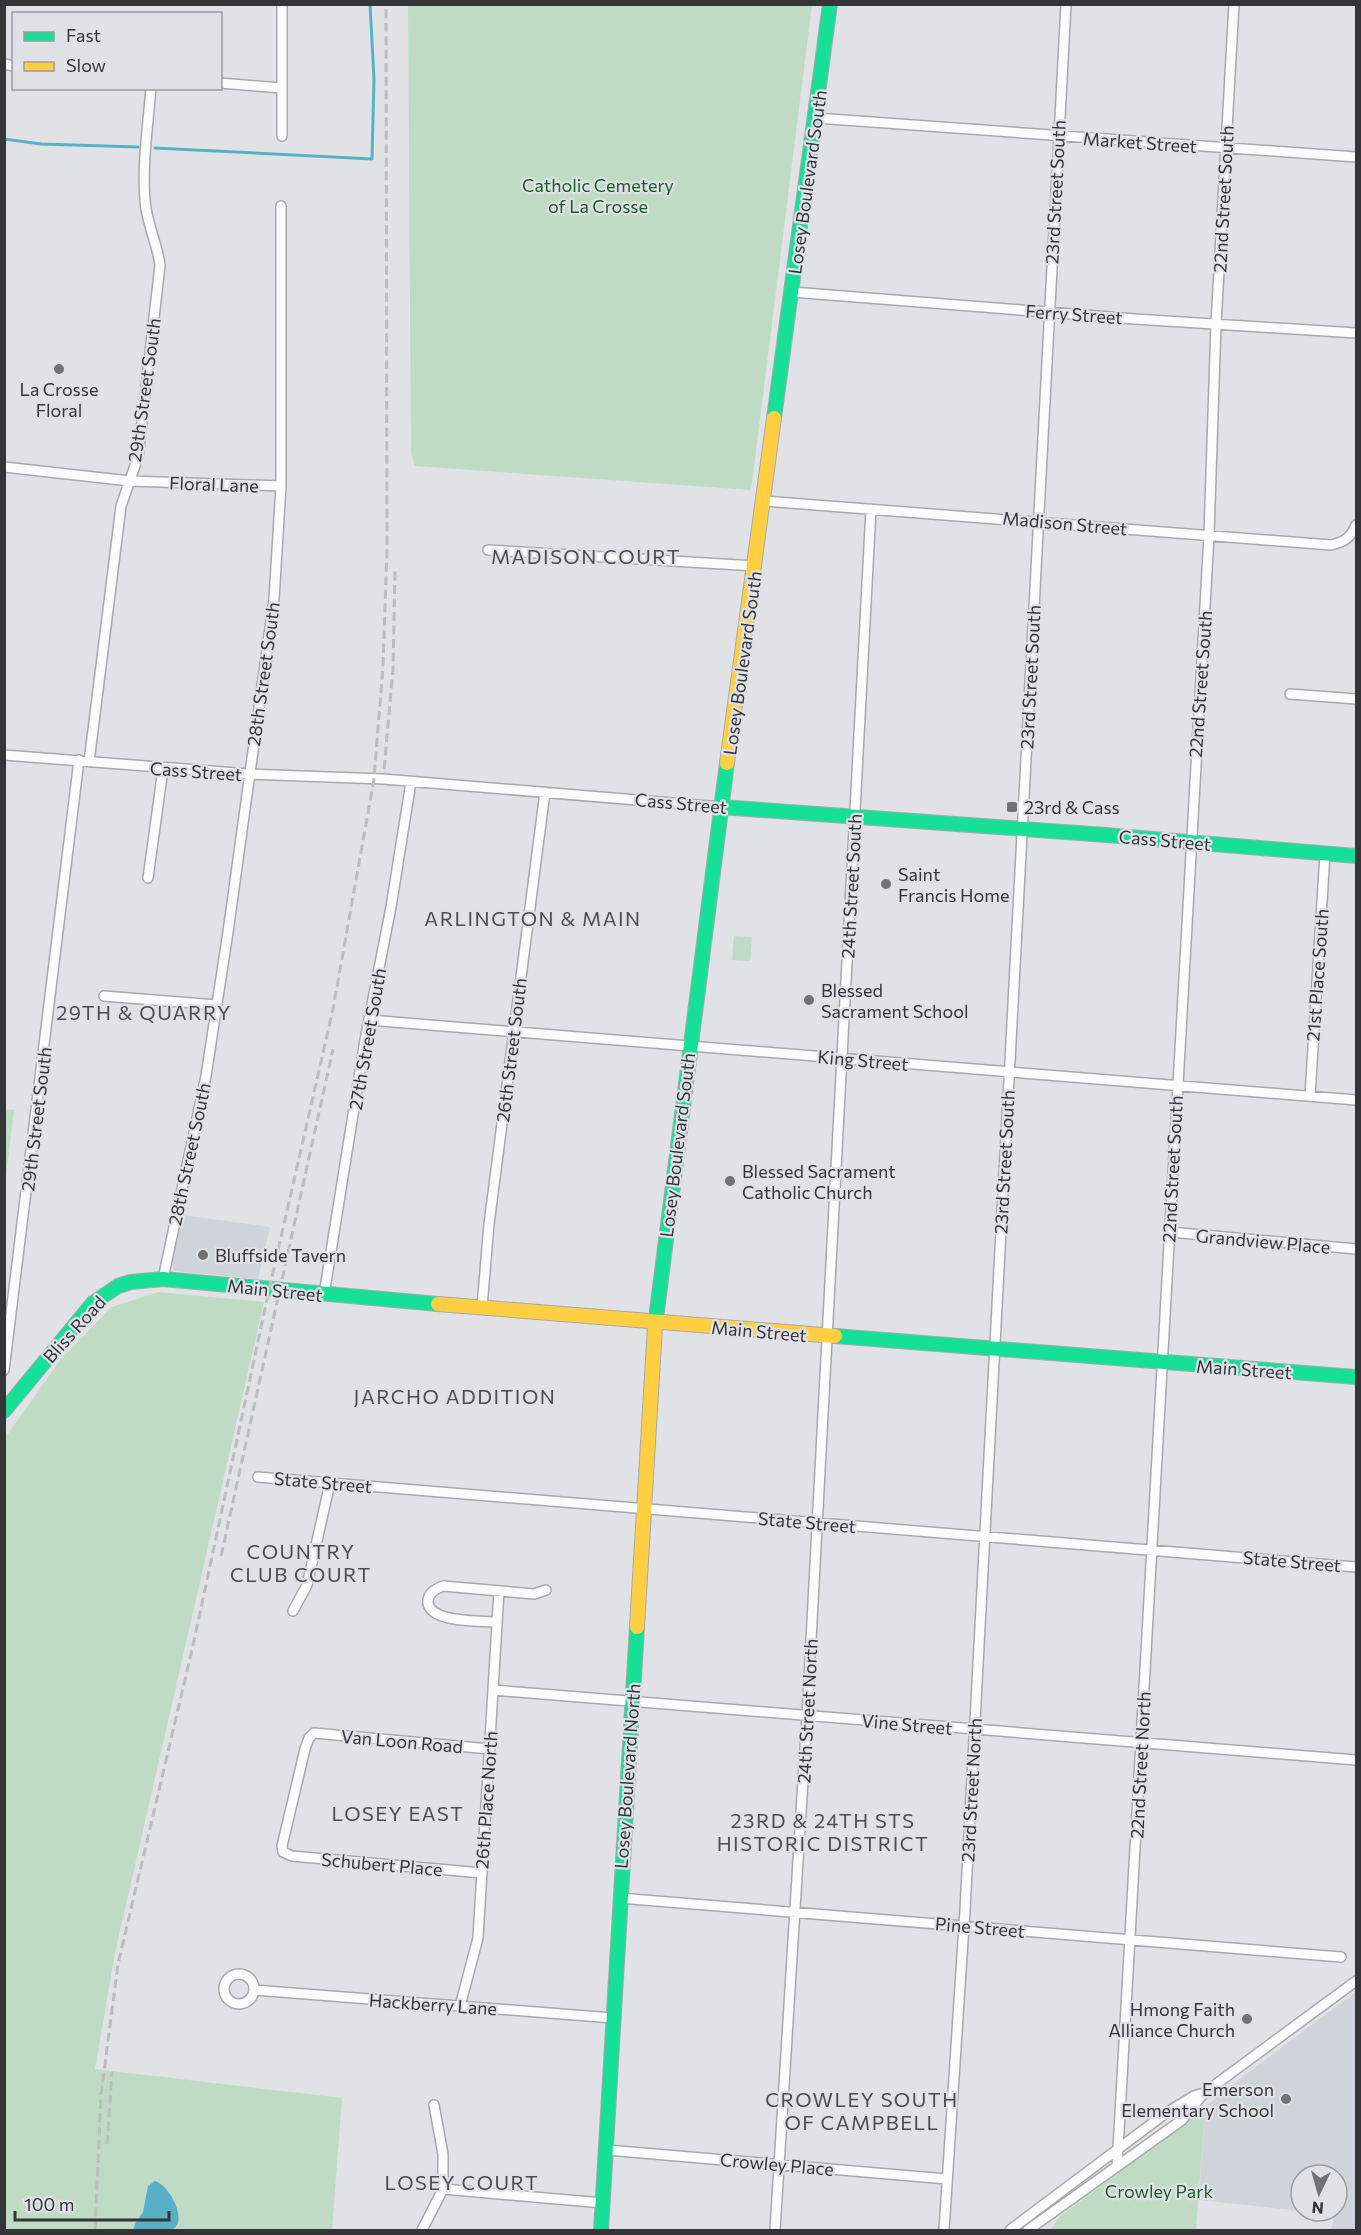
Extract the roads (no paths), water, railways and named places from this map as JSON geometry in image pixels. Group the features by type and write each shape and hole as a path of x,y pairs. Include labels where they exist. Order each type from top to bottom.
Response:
{"main road":[{"name":"Losey Boulevard South","path":"655,1322 830,4"},
{"name":"Cass Street","path":"722,807 1356,856"},
{"name":"Main Street","path":"163,1279 324,1295 1356,1377"},
{"name":"Bliss Road","path":"4,1411 93,1302 118,1286 131,1282 163,1279"},
{"name":"Losey Boulevard North","path":"601,2230 642,1509 655,1322"}],"street":[{"path":"282,4 282,136"},
{"name":"23rd Street South","path":"994,1349 1066,4"},
{"name":"22nd Street South","path":"1163,1363 1176,1086 1209,535 1216,324 1234,4"},
{"path":"222,83 282,88"},
{"name":"29th Street South","path":"89,762 121,506 138,457 160,265 157,246 148,224 145,200 151,90"},
{"name":"Market Street","path":"816,117 1356,158"},
{"name":"28th Street South","path":"163,1279 206,1076 218,1005 274,599 281,486 281,206"},
{"name":"Ferry Street","path":"792,292 1356,333"},
{"name":"Floral Lane","path":"4,467 130,481 281,486"},
{"name":"Madison Street","path":"764,501 1331,545 1342,543 1350,536 1356,525"},
{"name":"24th Street South","path":"826,1336 871,508"},
{"path":"488,550 756,566"},
{"path":"1290,694 1356,699"},
{"name":"Cass Street","path":"4,755 163,769 411,782 722,807"},
{"name":"29th Street South","path":"4,1370 79,760"},
{"path":"148,878 163,769"},
{"name":"27th Street South","path":"324,1295 411,782"},
{"name":"26th Street South","path":"482,1307 489,1224 512,1032 545,792"},
{"name":"21st Place South","path":"1310,1096 1325,853"},
{"path":"104,996 218,1005"},
{"name":"King Street","path":"369,1020 1356,1100"},
{"name":"Grandview Place","path":"1170,1232 1356,1249"},
{"name":"24th Street North","path":"775,2230 807,1716 826,1336"},
{"name":"23rd Street North","path":"944,2230 964,1926 994,1349"},
{"name":"22nd Street North","path":"1117,2167 1163,1363"},
{"name":"State Street","path":"258,1477 1356,1567"},
{"path":"293,1611 307,1585 330,1483"},
{"path":"497,1622 442,1617 432,1611 428,1605 431,1594 442,1586 534,1594 546,1590"},
{"name":"26th Place North","path":"460,2006 478,1938 499,1591"},
{"name":"Vine Street","path":"493,1690 1356,1760"},
{"name":"Van Loon Road","path":"283,1852 282,1845 305,1749 309,1738 314,1733 490,1749"},
{"name":"Schubert Place","path":"283,1852 292,1856 482,1873"},
{"name":"Pine Street","path":"619,1898 1341,1957"},
{"path":"1010,2230 1183,2102 1204,2093 1356,1981"},
{"name":"Hackberry Lane","path":"254,1990 613,2018"},
{"path":"1032,2229 1182,2120 1204,2093"},
{"path":"422,2230 443,2189 443,2154 434,2105"},
{"name":"Crowley Place","path":"607,2150 947,2179"},
{"path":"443,2189 603,2203"},
{"path":"1032,2213 1032,2229"}],"water":[{"path":"155,2181 169,2192 176,2205 178,2224 172,2230 133,2230 143,2212 148,2186"}],"waterway":[{"path":"155,148 372,159 374,79 370,4"},
{"path":"4,139 41,144 138,147"}],"railway":[{"path":"95,2230 101,2095 118,1964 192,1650 269,1290 333,1009 374,779 383,666 387,550 386,4"},
{"path":"384,769 393,669 395,571"},
{"path":"221,1556 333,1049"},
{"path":"107,2144 112,2072"}],"place":[{"name":"La Crosse Floral","path":"59,369"},
{"name":"23rd & Cass","path":"1012,807"},
{"name":"Saint Francis Home","path":"886,884"},
{"name":"Blessed Sacrament School","path":"809,1000"},
{"name":"Blessed Sacrament Catholic Church","path":"730,1181"},
{"name":"Bluffside Tavern","path":"203,1255"},
{"name":"Hmong Faith Alliance Church","path":"1247,2019"},
{"name":"Emerson Elementary School","path":"1286,2099"}],"district":[{"name":"MADISON COURT","path":"586,556"},
{"name":"ARLINGTON & MAIN","path":"533,918"},
{"name":"29TH & QUARRY","path":"144,1012"},
{"name":"JARCHO ADDITION","path":"455,1396"},
{"name":"COUNTRY CLUB COURT","path":"301,1562"},
{"name":"LOSEY EAST","path":"398,1813"},
{"name":"23RD & 24TH STS HISTORIC DISTRICT","path":"823,1832"},
{"name":"CROWLEY SOUTH OF CAMPBELL","path":"862,2110"},
{"name":"LOSEY COURT","path":"462,2182"}],"park label":[{"name":"Catholic Cemetery of La Crosse","path":"598,195"},
{"name":"Crowley Park","path":"1159,2191"}]}
